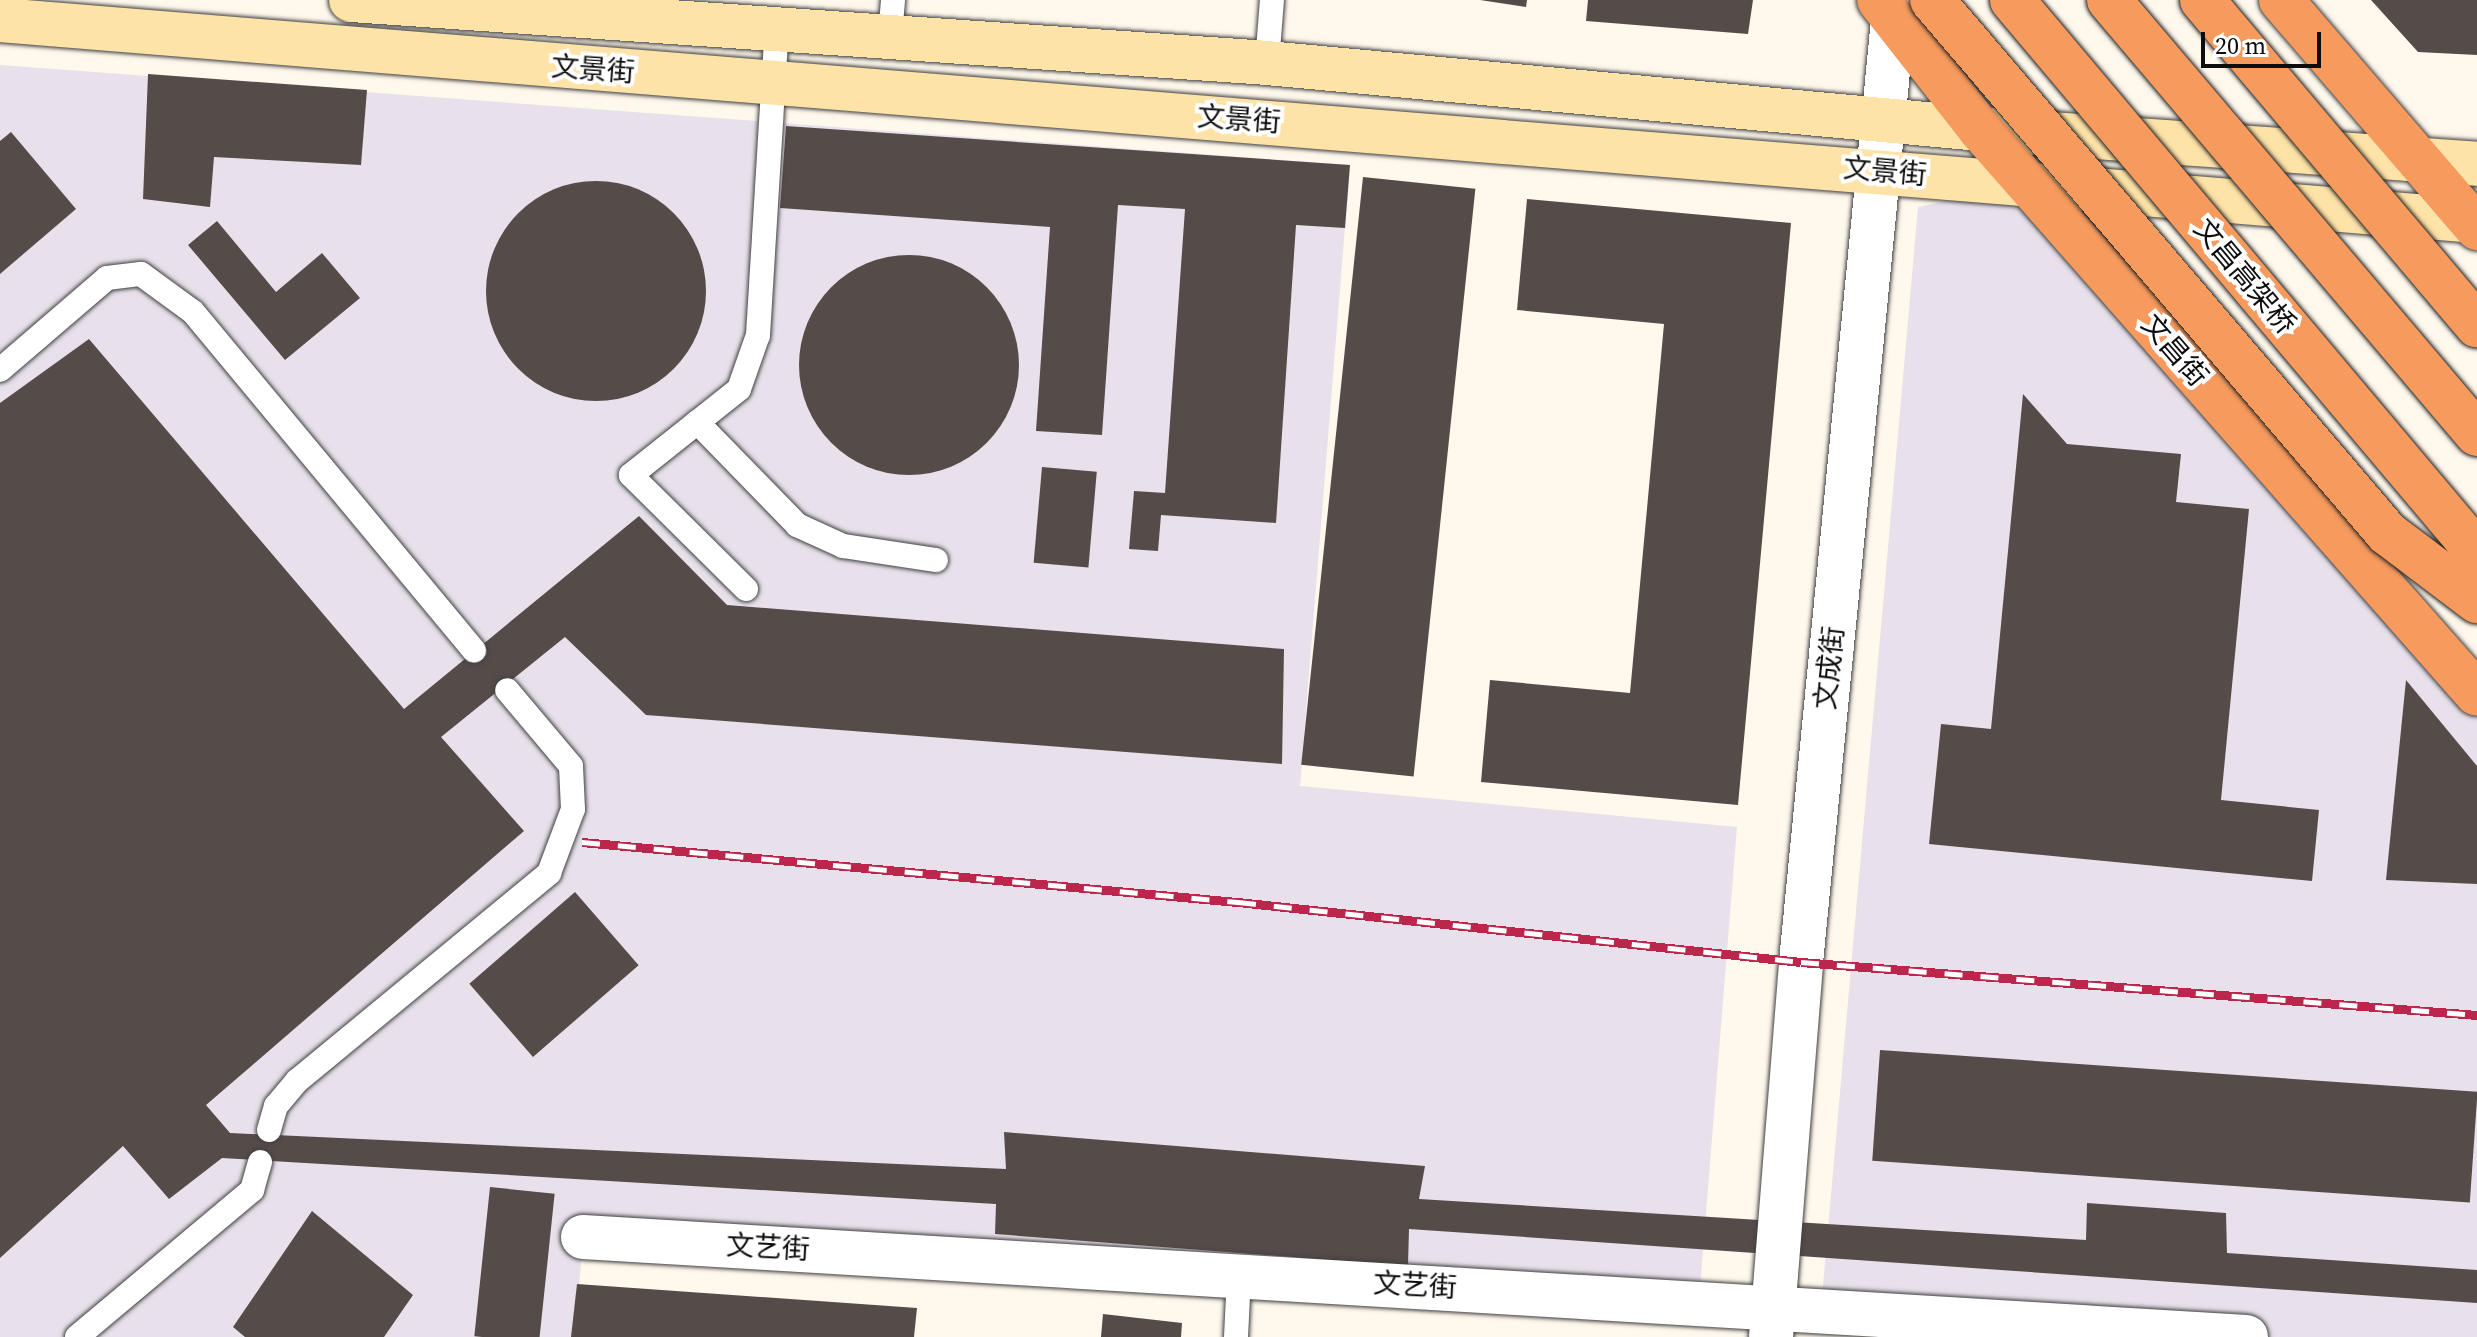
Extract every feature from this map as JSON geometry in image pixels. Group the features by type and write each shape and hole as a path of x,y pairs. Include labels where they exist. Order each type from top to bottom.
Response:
{"highway":[{"name":"文昌高架桥","path":"2012,0 2477,552"},
{"path":"2109,0 2477,434"},
{"path":"2202,0 2477,325"},
{"path":"2281,0 2475,223"},
{"path":"1900,4 2387,533 2477,601"},
{"name":"文昌街","path":"1900,4 1980,129 2477,694"}],"main road":[{"name":"文景街","path":"351,0 546,7 777,28 892,18 1267,63 1885,117 1980,129 2477,164"},
{"name":"文景街","path":"0,20 1879,170 2475,223"}],"street":[{"name":"文成街","path":"1772,1321 1879,170 1900,4"},
{"name":"文艺街","path":"583,1237 1239,1275 1772,1321 2246,1337"}],"lane":[{"path":"1267,63 1272,0"},
{"path":"746,589 631,475 739,389 758,335 777,28"},
{"path":"0,370 107,278 141,274 193,312 474,650"},
{"path":"697,422 797,525 843,546 936,560"},
{"path":"269,1130 276,1106 297,1081 549,873 573,809 571,766 507,690"},
{"path":"77,1337 252,1190 260,1162"},
{"path":"1236,1337 1239,1275"}],"shaded area":[{"path":"0,65 1350,165 1300,786 1737,827 1699,1301 583,1237 575,1337 0,1337"},
{"path":"1961,198 2045,202 2477,684 2477,1337 2246,1337 1821,1308 1918,207"}],"building":[{"path":"1480,0 1527,0 1526,7"},
{"path":"1588,0 1753,0 1748,34 1586,21"},
{"path":"2371,0 2477,0 2477,55 2418,52"},
{"path":"148,74 367,90 361,165 214,157 210,207 143,199"},
{"path":"786,126 1350,165 1345,228 1296,225 1276,523 1161,515 1158,551 1129,549 1134,491 1165,493 1185,209 1118,205 1102,435 1036,431 1050,227 780,208"},
{"path":"11,132 76,209 0,274 0,141"},
{"path":"1363,177 1475,189 1414,777 1301,765"},
{"path":"596,181 638,189 674,213 698,249 706,291 698,333 674,369 638,393 596,401 554,393 518,369 494,333 486,291 494,249 518,213 554,189"},
{"path":"1527,199 1791,223 1738,805 1481,782 1490,680 1630,693 1664,324 1517,310"},
{"path":"217,221 276,292 322,253 360,298 285,360 188,245"},
{"path":"909,255 951,263 987,287 1011,323 1019,365 1011,407 987,443 951,467 909,475 867,467 831,443 807,407 799,365 807,323 831,287 867,263"},
{"path":"89,339 404,709 639,516 727,605 1284,649 1282,764 646,715 565,637 441,737 524,831 206,1105 230,1133 1006,1169 1004,1132 1425,1166 1419,1199 2086,1240 2087,1203 2226,1213 2227,1253 2477,1270 2477,1303 1409,1229 1408,1266 995,1234 996,1204 222,1158 169,1199 123,1146 0,1258 0,403"},
{"path":"2023,394 2067,444 2181,454 2176,502 2249,509 2221,800 2319,810 2312,881 1929,844 1941,724 1991,729"},
{"path":"1042,467 1097,472 1088,567 1034,563"},
{"path":"2406,680 2477,766 2477,884 2386,880"},
{"path":"575,892 639,965 533,1057 469,984"},
{"path":"1880,1050 2477,1092 2470,1203 1872,1161"},
{"path":"490,1187 555,1194 540,1337 474,1336"},
{"path":"312,1211 413,1295 384,1337 245,1337 233,1327"},
{"path":"577,1284 917,1308 914,1337 571,1337"},
{"path":"1103,1314 1182,1323 1181,1337 1101,1337"}],"railway":[{"path":"582,842 1238,902 1801,962 2477,1015"}]}
